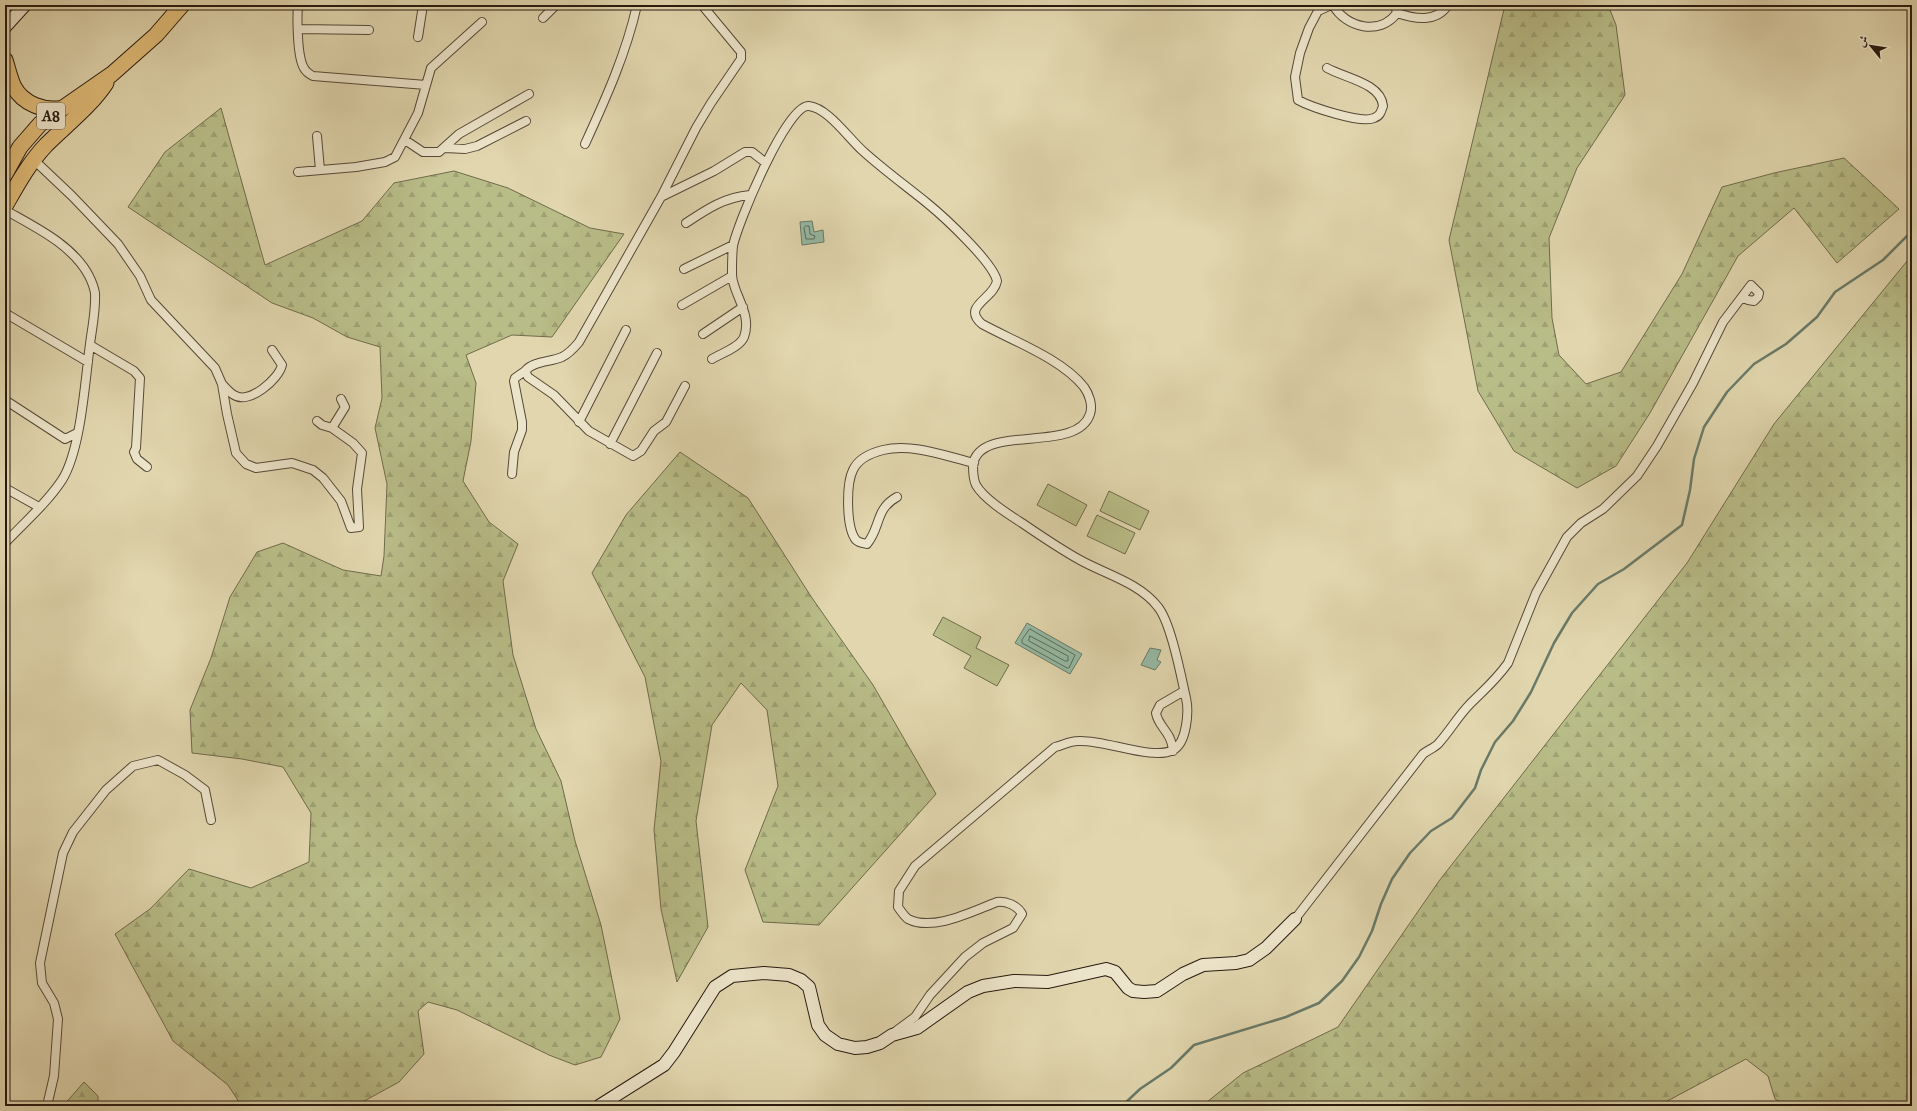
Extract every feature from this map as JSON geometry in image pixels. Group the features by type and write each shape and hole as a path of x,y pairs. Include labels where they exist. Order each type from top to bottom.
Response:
{"highway":[{"name":"A8","path":"5,174 20,147 40,124 112,74 156,35 182,5"},
{"path":"5,60 14,88 21,96 33,105 43,109 63,108"},
{"name":"A8","path":"34,160 45,146 98,95 112,74"},
{"path":"5,206 34,160 40,139 40,124 33,105"}],"street":[{"path":"5,27 25,5"},
{"path":"298,5 298,29 301,61 303,67 313,76 426,85"},
{"path":"418,37 423,5"},
{"path":"543,18 556,5"},
{"path":"585,144 622,59 637,5"},
{"path":"512,474 514,452 522,430 522,422 514,381 515,378 530,366 562,357 572,351 576,346 661,197 696,128 741,59 741,52 702,5"},
{"path":"1327,68 1338,74 1371,86 1379,94 1383,100 1383,106 1379,115 1372,119 1355,119 1313,108 1298,100 1295,77 1300,53 1309,28 1318,11 1332,5 1344,18 1363,26 1372,27 1386,24 1396,9 1412,18 1433,18 1439,15 1448,5"},
{"path":"298,172 385,162 398,153 418,113 431,68 482,22"},
{"path":"298,29 369,30"},
{"path":"405,140 428,153 439,152 459,134 529,94"},
{"path":"599,1106 664,1065 719,982 737,975 764,973 781,974 789,975 801,980 809,987 812,993 818,1025 825,1035 838,1044 855,1048 867,1047 880,1043 915,1017 930,995 966,957 984,943 1013,928 1022,914 1020,910 1004,901 997,902 947,921 922,923 907,918 898,907 899,891 915,866 1055,747 1080,741 1159,754 1172,751 1179,743 1186,725 1188,707 1167,623 1159,607 1132,586 1057,547 1006,512 982,493 975,484 974,463 977,456 991,445 1067,433 1079,428 1084,423 1091,410 1087,392 1073,376 1059,365 982,324 976,318 974,314 977,306 996,287 997,281 982,257 955,227 869,156 819,109 808,106 800,109 766,163 750,195 734,246 732,276 743,307 746,324 744,338 741,343 712,359"},
{"path":"445,148 465,149 477,146 526,121"},
{"path":"317,136 320,170"},
{"path":"661,197 714,171 745,152 752,152 766,163"},
{"path":"34,160 72,196 122,249 140,276 151,300 215,368 222,384 226,414 236,452 246,464 256,468 292,463 313,470 323,478 342,501 351,528 359,527 357,489 362,453 354,443 332,428 322,425 317,421"},
{"path":"686,223 714,205 729,198 750,195"},
{"path":"5,210 37,228 72,253 88,274 93,284 95,305 88,362 77,433 71,460 62,479 39,507 5,543"},
{"path":"684,269 734,246"},
{"path":"682,305 732,276"},
{"path":"892,1034 918,1028 968,992 983,986 1014,981 1048,982 1106,969 1114,972 1128,988 1144,992 1157,991 1183,974 1203,965 1236,964 1249,960 1266,948 1295,919 1423,754 1438,745 1454,722 1492,685 1501,673 1508,663 1536,593 1568,537 1581,523 1603,509 1636,476 1657,446 1693,383 1723,322 1742,296"},
{"path":"703,334 743,307"},
{"path":"5,312 88,362"},
{"path":"579,422 626,330"},
{"path":"90,345 134,371 140,378 136,448 134,452 137,459 147,467"},
{"path":"222,384 234,396 242,397 258,393 281,371 282,365 272,350"},
{"path":"610,444 657,353"},
{"path":"525,371 528,377 554,395 589,431 628,455 633,456 637,455 654,431 666,422 685,386"},
{"path":"332,428 345,407 341,398"},
{"path":"5,400 65,439 77,433"},
{"path":"897,497 885,504 881,511 872,538 867,544 856,540 849,516 850,484 853,470 857,464 867,457 884,450 908,449 930,452 974,463"},
{"path":"5,488 39,507"},
{"path":"1172,751 1169,734 1159,722 1156,713 1160,705 1184,691"},
{"path":"47,1106 54,1076 58,1019 54,1003 42,983 40,963 63,853 73,832 106,790 133,766 158,760 185,775 205,790 211,820"}],"green space":[{"path":"1505,5 1608,5 1616,25 1625,95 1577,168 1549,238 1552,318 1559,355 1586,384 1621,372 1682,274 1722,187 1774,173 1844,158 1899,209 1837,263 1794,208 1738,256 1650,413 1616,466 1577,488 1514,451 1478,391 1449,240"},
{"path":"221,108 265,265 362,221 394,183 454,171 508,188 590,228 624,234 552,337 512,335 466,355 476,383 471,441 463,481 489,522 518,544 503,581 513,655 536,729 561,781 575,841 601,925 620,1019 601,1057 575,1065 549,1055 457,1010 428,1002 418,1011 424,1054 399,1082 355,1106 240,1106 228,1085 173,1041 115,934 150,909 189,869 251,888 309,862 311,813 283,767 242,759 192,753 190,710 211,658 230,597 257,552 283,543 343,570 381,576 384,556 387,484 375,428 382,398 380,347 347,337 313,318 272,303 128,207 165,152"},
{"path":"1912,255 1912,1106 1788,1106 1775,1099 1768,1076 1746,1059 1658,1106 1202,1106 1243,1073 1338,1027 1439,881 1687,563 1774,424"},
{"path":"680,452 748,498 812,598 873,685 936,794 819,925 763,922 745,870 778,786 767,710 741,683 712,725 696,821 708,927 677,982 661,909 654,830 661,761 645,677 592,573 626,515"},
{"path":"1048,484 1087,505 1076,526 1037,505"},
{"path":"1109,491 1149,511 1140,530 1100,511"},
{"path":"1097,515 1135,533 1125,554 1087,536"},
{"path":"943,617 981,637 976,648 1009,665 997,686 964,668 971,656 933,635"},
{"path":"84,1082 98,1096 98,1106 63,1106"}],"water":[{"path":"812,221 814,232 823,230 824,242 802,245 800,222"},
{"path":"1027,623 1082,654 1070,674 1015,643"},
{"path":"1150,648 1161,650 1157,660 1161,662 1155,670 1141,665"}],"waterway":[{"path":"1122,1106 1140,1089 1171,1068 1194,1045 1286,1017 1319,1003 1342,981 1359,957 1372,931 1381,904 1392,879 1410,853 1431,831 1452,818 1475,788 1481,770 1495,742 1513,721 1531,692 1554,643 1572,613 1598,584 1624,569 1682,525 1690,490 1694,459 1704,427 1727,392 1754,364 1786,344 1817,317 1835,292 1883,260 1912,231"}]}
